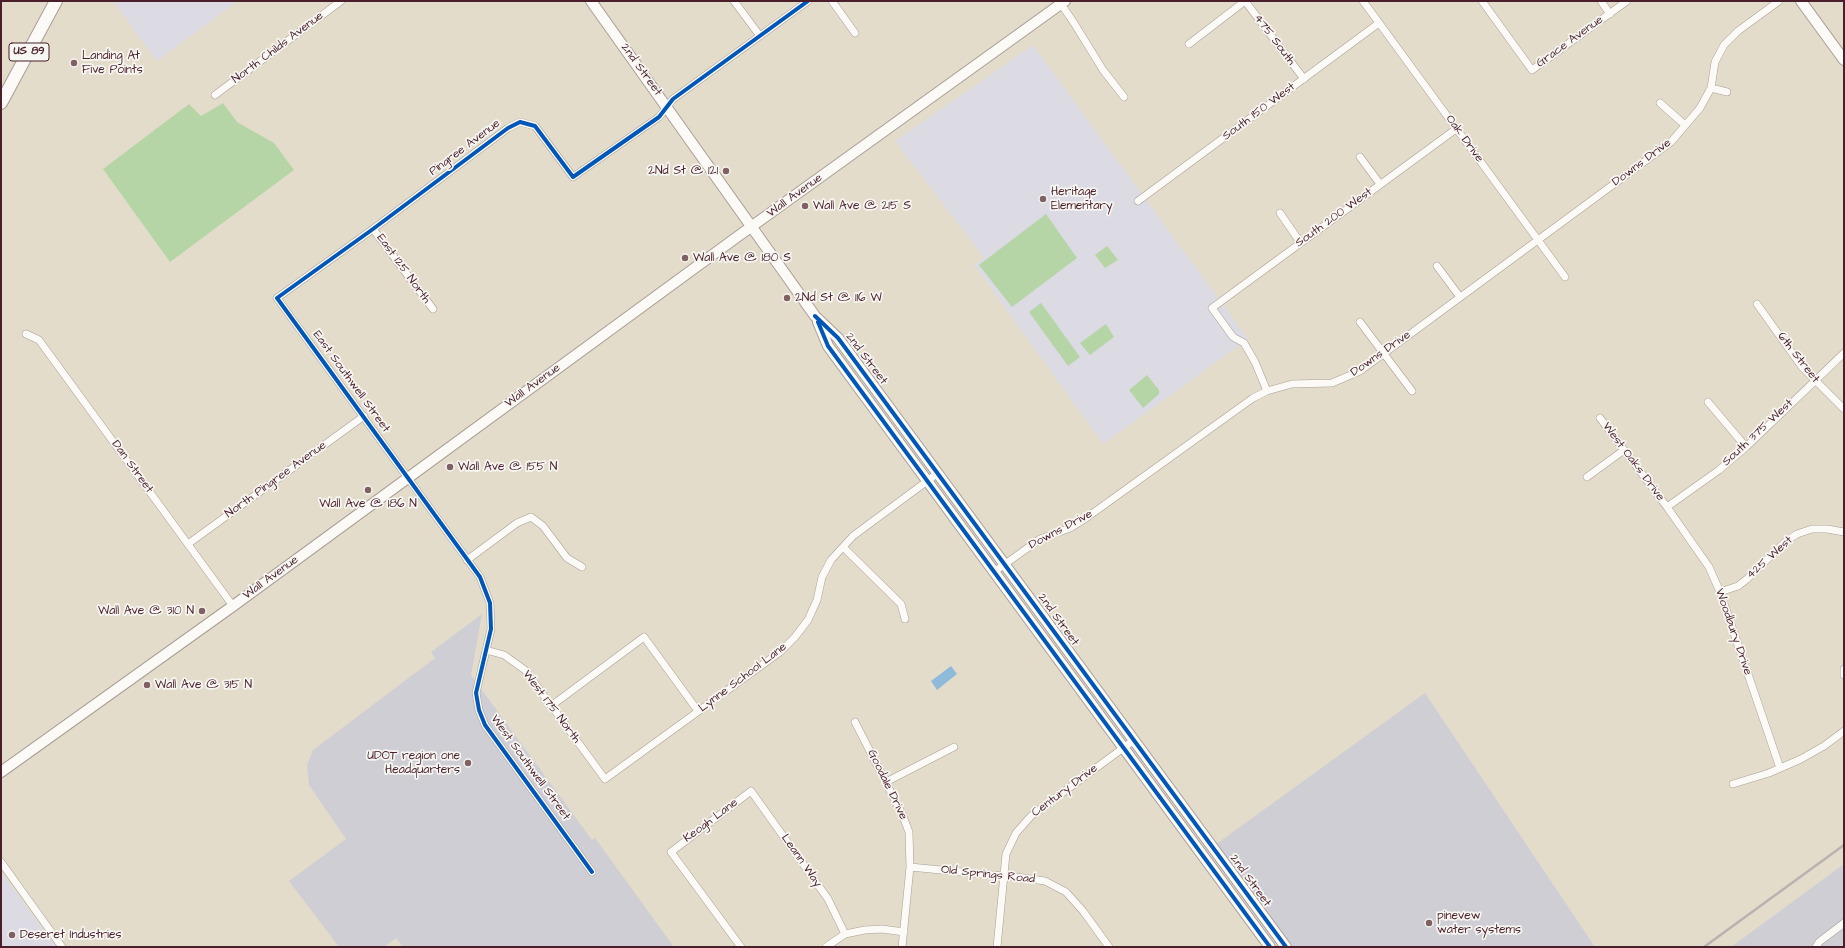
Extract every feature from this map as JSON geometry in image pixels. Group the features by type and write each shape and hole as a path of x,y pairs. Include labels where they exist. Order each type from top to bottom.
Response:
{"main road":[{"name":"US 89","path":"1,103 56,1"},
{"name":"2nd Street","path":"591,1 815,316 838,338 1286,947"},
{"path":"1801,1 1844,60"},
{"name":"Wall Avenue","path":"1,772 233,606 751,227 1062,2"},
{"name":"2nd Street","path":"815,316 828,346 1270,947"}],"street":[{"name":"North Childs Avenue","path":"215,96 341,1"},
{"path":"734,1 760,36"},
{"name":"Pingree Avenue","path":"277,298 373,229 508,128 520,122 535,126 573,177 659,117 673,99 808,1"},
{"path":"832,1 855,33"},
{"path":"1189,44 1245,1"},
{"name":"475 South","path":"1245,1 1304,79"},
{"name":"Oak Drive","path":"1363,1 1565,277"},
{"name":"Grace Avenue","path":"1482,1 1532,70 1627,1"},
{"path":"1601,1 1610,14"},
{"name":"Downs Drive","path":"994,572 1040,539 1070,528 1086,518 1253,398 1267,391 1292,384 1332,383 1360,371 1671,142 1700,108 1711,88 1715,62 1724,45 1738,31 1779,1"},
{"path":"1062,2 1103,70 1124,97"},
{"name":"South 150 West","path":"1138,201 1379,23"},
{"path":"1711,88 1726,92"},
{"path":"1660,103 1685,125"},
{"name":"South 200 West","path":"1267,391 1255,362 1244,343 1232,337 1212,308 1456,129"},
{"path":"1360,157 1380,184"},
{"path":"1280,213 1300,242"},
{"name":"East 125 North","path":"373,229 433,309"},
{"path":"1437,266 1460,297"},
{"name":"East Southwell Street","path":"277,298 408,477"},
{"name":"6th Street","path":"1757,304 1802,367 1844,409"},
{"path":"1360,322 1412,391"},
{"name":"Dan Street","path":"26,334 39,340 233,606"},
{"name":"South 375 West","path":"1667,507 1719,470 1746,447 1844,354"},
{"path":"1708,402 1746,447"},
{"name":"North Pingree Avenue","path":"188,544 364,416"},
{"name":"West Oaks Drive","path":"1600,418 1667,507"},
{"path":"1587,476 1624,450"},
{"name":"Lynne School Lane","path":"605,779 780,652 796,637 808,620 814,607 822,577 831,560 853,536 938,473"},
{"name":"West Southwell Street","path":"408,477 480,577 490,603 491,629 476,693 478,710 485,725 592,872"},
{"name":"Woodbury Drive","path":"1667,507 1709,567 1720,592 1780,768"},
{"path":"467,560 517,523 531,517 543,526 567,558 582,566"},
{"name":"425 West","path":"1720,592 1738,586 1748,579 1786,541 1797,534 1812,529 1827,529 1844,532"},
{"path":"843,547 901,604 905,619"},
{"path":"551,706 644,637 698,711"},
{"name":"West 175 North","path":"486,650 504,656 524,670 605,779"},
{"path":"1844,670 1844,675"},
{"name":"Goodale Drive","path":"855,722 902,814 909,832 910,867 902,947"},
{"path":"1733,784 1780,768 1801,759 1824,746 1844,731"},
{"name":"Century Drive","path":"997,947 1006,854 1016,833 1031,816 1134,740"},
{"path":"886,782 954,747"},
{"name":"Keogh Lane","path":"741,947 671,852 752,791"},
{"name":"Leann Way","path":"752,791 828,899 845,934"},
{"path":"1,862 62,947"},
{"name":"Old Springs Road","path":"910,867 1045,881 1066,892 1083,911 1109,947"},
{"path":"1816,947 1819,942 1844,923"},
{"path":"826,947 845,934 865,930 882,929 904,932"}],"shaded area":[{"path":"113,1 238,1 157,61"},
{"name":"Heritage Elementary","path":"1033,45 1248,339 1103,444 974,265 984,258 895,141"},
{"name":"UDOT region one Headquarters","path":"482,614 471,675 592,840 595,838 674,947 403,947 396,938 384,947 339,947 289,881 346,839 309,785 307,765 313,750 435,658 431,652"},
{"path":"1425,693 1595,947 1289,947 1215,845"},
{"path":"1844,864 1844,947 1731,947"},
{"path":"1,872 56,947 1,947"}],"green space":[{"path":"223,103 237,122 274,143 294,170 170,262 103,169 189,104 201,116"},
{"path":"1046,214 1077,258 1012,307 979,265"},
{"path":"1107,246 1118,260 1105,268 1095,255"},
{"path":"1041,303 1080,357 1068,366 1029,312"},
{"path":"1106,324 1114,337 1090,355 1080,343"},
{"path":"1147,375 1159,390 1159,394 1143,408 1129,390"}],"water":[{"path":"951,666 957,674 937,690 931,681"}],"railway":[{"path":"1704,947 1844,845"}],"cycle path":[{"path":"592,872 485,725 479,710 476,693 491,629 490,603 480,577 277,298 373,229 508,128 520,122 535,126 573,177 659,117 673,99 808,1"},
{"path":"815,316 838,338 1286,947"},
{"path":"818,322 828,346 1270,947"}],"place":[{"name":"Landing At Five Points","path":"74,63"},
{"name":"2Nd St @ 121","path":"726,171"},
{"name":"Heritage Elementary","path":"1043,199"},
{"name":"Wall Ave @ 215 S","path":"805,206"},
{"name":"Wall Ave @ 180 S","path":"685,258"},
{"name":"2Nd St @ 116 W","path":"787,298"},
{"name":"Wall Ave @ 155 N","path":"450,467"},
{"name":"Wall Ave @ 186 N","path":"368,490"},
{"name":"Wall Ave @ 310 N","path":"202,611"},
{"name":"Wall Ave @ 315 N","path":"147,685"},
{"name":"UDOT region one Headquarters","path":"468,763"},
{"name":"pinevew water systems","path":"1429,923"},
{"name":"Deseret Industries","path":"12,935"}]}
